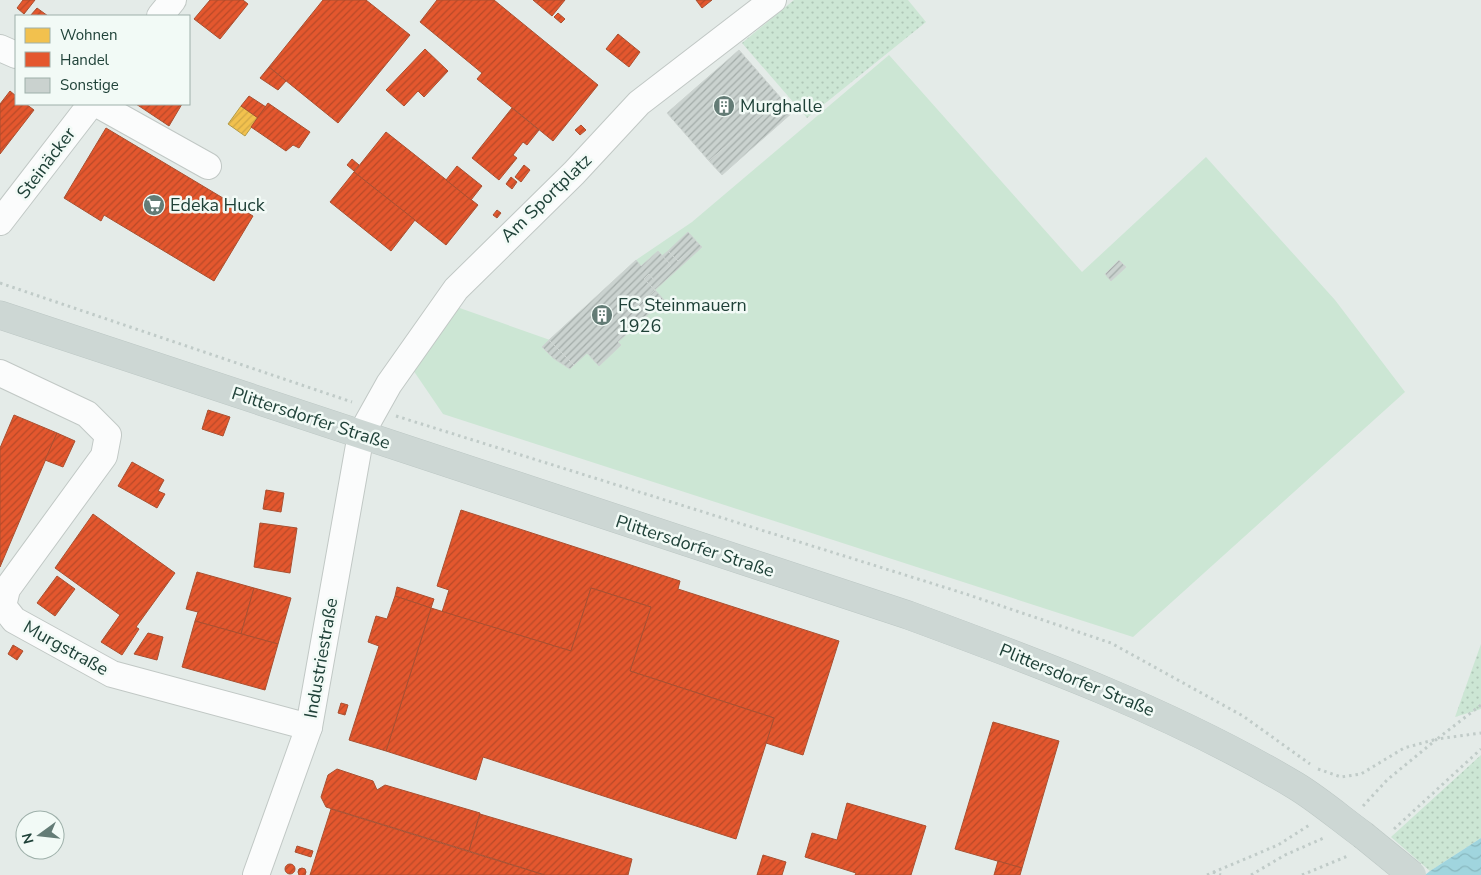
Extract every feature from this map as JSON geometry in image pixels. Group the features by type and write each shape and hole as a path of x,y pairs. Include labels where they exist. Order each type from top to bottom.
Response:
{"main road":[{"name":"Plittersdorfer Straße","path":"0,315 908,615 1057,669 1177,722 1297,787 1329,822 1357,845 1412,875"}],"street":[{"path":"161,15 173,0"},
{"name":"Am Sportplatz","path":"361,434 374,409 456,289 574,173 640,103 679,70 773,0"},
{"path":"0,48 15,55"},
{"name":"Steinäcker","path":"0,222 89,105"},
{"path":"100,105 208,166"},
{"name":"Murgstraße","path":"0,373 88,414 108,435 104,456 7,589 3,606 14,620 112,674 309,727"},
{"name":"Industriestraße","path":"256,875 309,727 361,434"}],"path":[{"path":"0,283 374,409 966,594 1111,643 1243,716 1318,770 1341,777 1361,774 1404,748 1437,739 1481,733"},
{"path":"1360,808 1387,780 1481,705"},
{"path":"1392,831 1481,749"},
{"path":"1207,875 1278,845 1315,821 1329,822"},
{"path":"1251,875 1286,855 1329,822"},
{"path":"1302,875 1357,845"},
{"path":"1212,872 1220,875"}],"green space":[{"path":"794,0 908,0 926,22 807,118 742,43"},
{"path":"889,55 1082,272 1206,157 1335,300 1405,392 1133,637 443,414 411,367 454,306 550,340 636,260 692,222"},
{"path":"1481,644 1481,709 1455,717"},
{"path":"1481,755 1481,838 1430,871 1391,837"}],"water":[{"path":"1481,838 1481,875 1425,875 1430,871"}],"building: Wohnen":[{"path":"241,106 258,118 245,136 228,124"}],"building: Handel":[{"path":"23,0 35,0 24,14 17,8"},
{"path":"210,0 243,0 248,4 220,39 194,19"},
{"path":"323,0 366,0 410,35 338,123 269,67"},
{"path":"437,0 494,0 598,85 553,141 477,79 482,73 420,22"},
{"path":"533,0 565,0 552,16"},
{"path":"696,0 712,0 702,8"},
{"path":"37,8 47,15 31,15"},
{"path":"558,13 565,19 561,23 554,17"},
{"path":"618,34 640,52 629,67 606,49"},
{"path":"425,49 448,71 424,97 418,91 404,106 386,90"},
{"path":"269,67 286,81 278,90 260,78"},
{"path":"10,91 15,95 15,105 27,105 34,110 0,154 0,104"},
{"path":"249,96 266,107 258,118 241,106"},
{"path":"268,103 310,132 299,148 293,145 286,151 251,127"},
{"path":"138,105 181,105 169,126"},
{"path":"512,108 539,130 527,145 523,142 513,155 517,158 499,180 472,158"},
{"path":"581,125 586,130 580,135 575,130"},
{"name":"Edeka Huck","path":"106,128 253,216 214,281 104,215 101,221 64,198"},
{"path":"386,132 478,205 446,245 354,172"},
{"path":"352,159 359,165 354,171 347,165"},
{"path":"524,165 530,170 521,182 515,177"},
{"path":"457,166 482,186 471,200 446,180"},
{"path":"354,172 415,220 391,251 330,202"},
{"path":"511,177 517,182 512,189 506,184"},
{"path":"497,210 501,213 497,218 493,215"},
{"path":"208,410 230,417 223,436 202,429"},
{"path":"14,415 57,433 0,567 0,448"},
{"path":"57,433 75,441 63,467 45,460"},
{"path":"132,462 164,480 158,491 165,494 157,508 118,486"},
{"path":"266,490 284,493 281,512 263,509"},
{"path":"461,510 680,581 678,589 839,641 803,755 766,743 774,718 630,671 651,607 591,588 571,651 442,612 449,590 437,586"},
{"path":"93,514 175,573 136,627 139,629 122,655 101,642 120,615 55,568"},
{"path":"260,523 297,528 290,573 254,567"},
{"path":"197,572 254,588 241,634 195,621 198,612 186,609"},
{"path":"57,576 75,589 55,616 37,603"},
{"path":"397,587 434,599 431,608 395,596"},
{"path":"254,588 291,598 278,644 241,634"},
{"path":"591,588 651,607 630,671 774,718 736,839 483,757 476,780 386,751 431,608 571,651"},
{"path":"395,596 431,608 386,751 349,740 379,646 368,642 376,616 387,619"},
{"path":"195,621 278,644 265,690 182,667"},
{"path":"148,633 163,637 157,660 134,654"},
{"path":"13,645 23,651 17,660 8,654"},
{"path":"341,703 348,705 345,715 338,713"},
{"path":"993,722 1059,741 1022,868 955,849"},
{"path":"337,769 373,781 377,790 385,785 480,813 469,851 326,807 321,797 328,775"},
{"path":"847,803 926,826 911,875 855,875 856,873 805,857 812,833 837,840"},
{"path":"331,809 499,861 545,875 310,875"},
{"path":"480,814 632,859 628,875 545,875 469,851"},
{"path":"297,846 313,851 311,857 295,852"},
{"path":"763,855 786,862 782,875 757,875"},
{"path":"998,861 1022,868 1020,875 994,875"},
{"path":"290,864 295,869 290,874 285,869"},
{"path":"302,868 306,872 302,876 298,872"}],"building: Sonstige":[{"name":"Murghalle","path":"739,50 781,98 709,161 667,113"},
{"path":"781,98 793,112 722,175 709,161"},
{"path":"688,232 698,243 678,261 668,251"},
{"path":"698,243 702,247 655,290 644,279 649,274 654,280 671,265 662,256 668,251 678,261"},
{"name":"FC Steinmauern 1926","path":"658,251 671,265 654,280 649,274 644,279 655,290 574,365 549,340 636,260 641,266"},
{"path":"1119,260 1126,267 1111,281 1105,274"},
{"path":"655,290 664,300 618,342 621,345 599,366 587,353"},
{"path":"549,340 574,365 570,369 553,358 542,347"}],"place":[{"name":"Murghalle","path":"724,106"},
{"name":"Edeka Huck","path":"154,205"},
{"name":"FC Steinmauern 1926","path":"602,315"}]}
